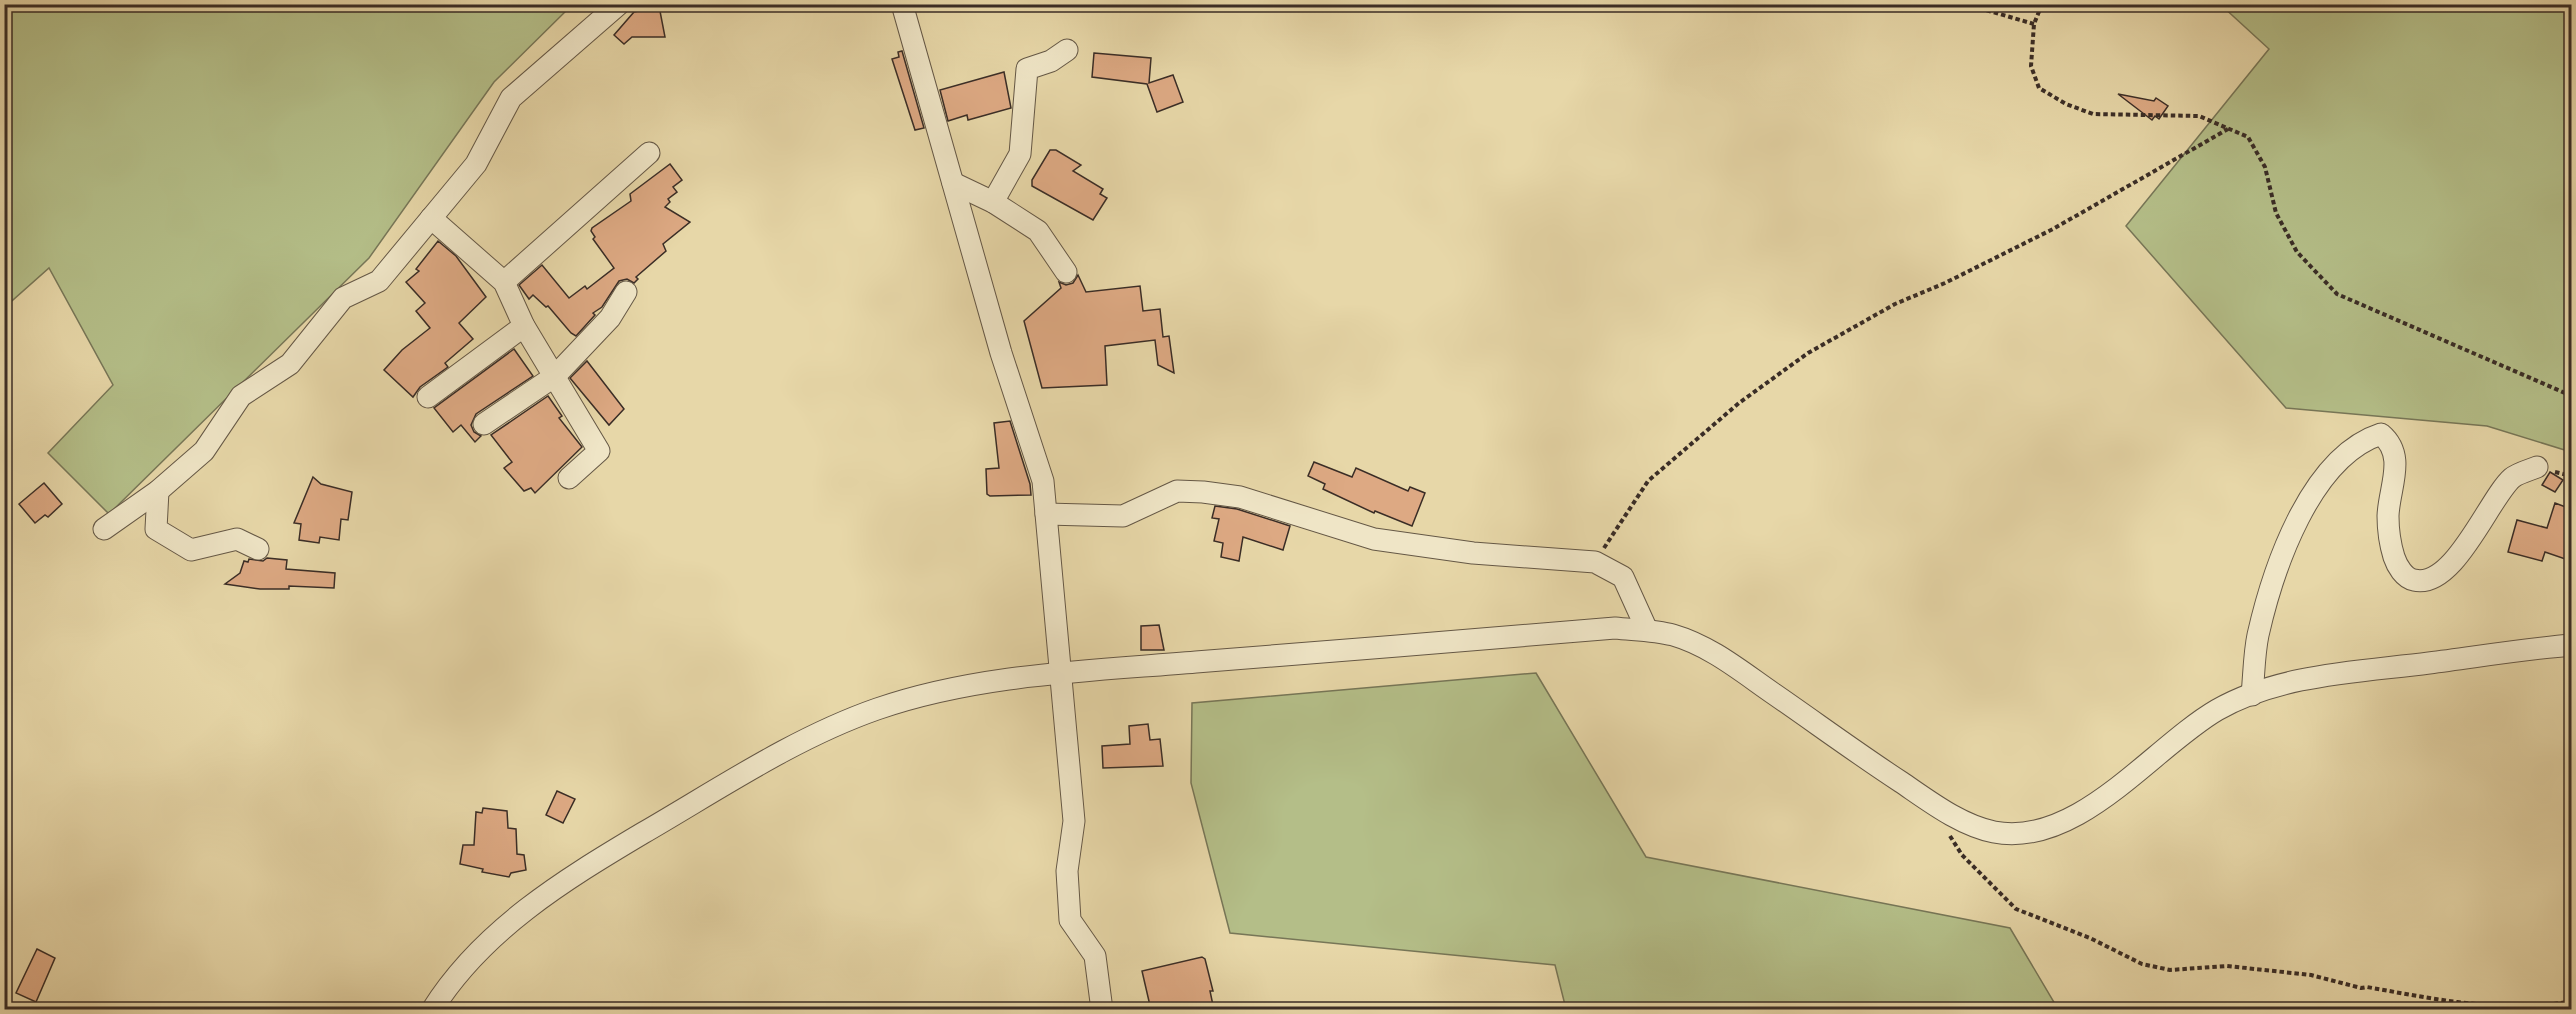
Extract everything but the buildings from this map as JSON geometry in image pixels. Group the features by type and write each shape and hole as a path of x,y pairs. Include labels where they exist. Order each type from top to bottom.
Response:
{"street":[{"path":"104,529 158,491 204,451 241,396 290,364 343,298 379,281 476,164 511,98 619,4"},
{"path":"902,4 1001,353 1043,481 1074,821 1067,871 1070,920 1095,956 1102,1010"},
{"path":"993,202 1020,154 1027,69 1051,61 1067,50"},
{"path":"504,282 649,153"},
{"path":"953,183 993,202 1038,231 1066,272"},
{"path":"431,218 504,282 524,326 599,452 569,478"},
{"path":"484,424 555,376 610,318 626,292"},
{"path":"428,397 524,326"},
{"path":"2252,695 2257,637 2273,579 2298,517 2338,459 2368,438 2381,434 2390,441 2397,462 2388,515 2390,545 2396,563 2409,579 2417,581 2434,577 2447,568 2478,529 2512,478 2537,467"},
{"path":"158,491 156,529 192,550 237,539 258,549"},
{"path":"1046,514 1123,516 1177,491 1203,492 1240,497 1374,539 1473,553 1595,562 1623,578 1647,630"},
{"path":"432,1010 476,954 527,908 577,872 814,734 879,708 957,688 1061,674 1615,628 1647,630 1672,635 1723,658 1928,801 1961,819 1994,832 2016,833 2044,828 2070,818 2102,799 2218,710 2252,695 2288,683 2330,675 2571,645"}],"path":[{"path":"1965,4 2034,24"},
{"path":"2042,4 2034,24 2031,66 2039,88 2066,104 2093,114 2199,117 2248,138 2265,167 2276,213 2297,252 2337,294 2414,325 2571,396"},
{"path":"1595,562 1628,507 1648,481 1739,403 1809,353 1895,304 1945,283 2053,229 2228,129"},
{"path":"1945,828 1962,855 2016,909 2090,938 2142,964 2170,970 2227,966 2311,975 2361,988 2513,1007 2571,1001"}],"green space":[{"path":"5,5 572,5 494,82 369,258 109,514 48,453 113,385 49,268 5,307"},
{"path":"2221,5 2571,5 2571,452 2487,426 2286,408 2126,226 2269,49"},
{"path":"1536,673 1646,857 2010,928 2058,1009 1566,1009 1555,965 1230,933 1191,783 1192,703"}]}
